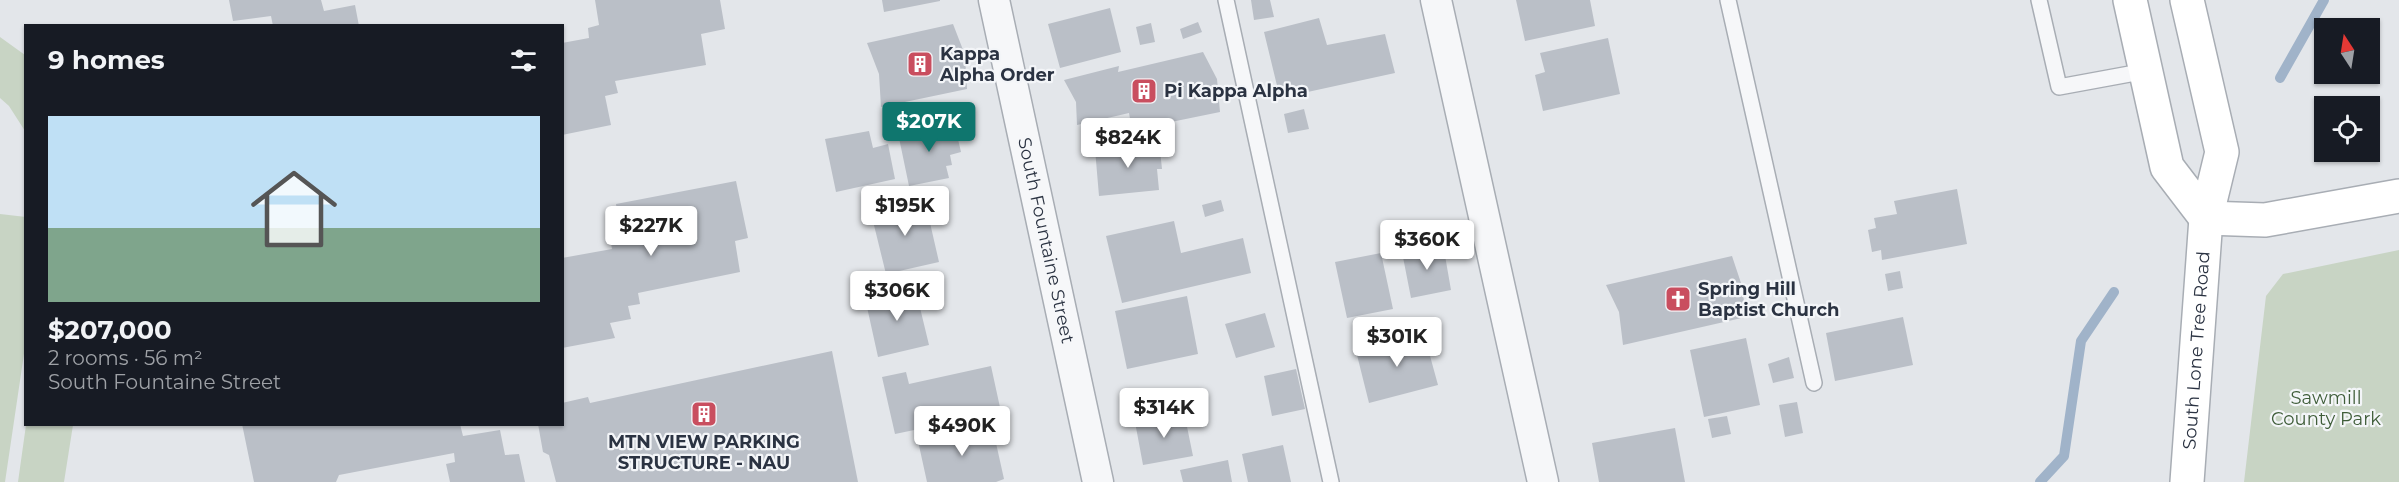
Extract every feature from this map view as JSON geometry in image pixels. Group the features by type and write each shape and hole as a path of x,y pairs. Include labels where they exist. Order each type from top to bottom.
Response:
{"main road":[{"path":"2130,0 2167,167 2206,218 2265,220 2399,196"},
{"name":"South Lone Tree Road","path":"2187,0 2222,152 2206,218 2187,482"}],"street":[{"name":"South Fountaine Street","path":"994,0 1098,482"},
{"path":"1436,0 1543,482"}],"lane":[{"path":"1226,0 1331,482"},
{"path":"1728,0 1814,382"},
{"path":"2038,0 2059,87 2146,71"}],"green space":[{"path":"0,37 24,54 24,129 9,106 0,98"},
{"path":"0,214 24,217 24,354 5,482 0,482"},
{"name":"Sawmill County Park","path":"2399,250 2399,482 2244,482 2266,296 2283,274"},
{"path":"26,426 73,426 64,482 18,482"}],"building":[{"path":"229,0 321,0 324,11 355,5 359,24 273,24 271,16 233,21"},
{"path":"595,0 720,0 725,29 701,34 706,65 615,81 618,93 605,96 611,125 564,135 564,43 589,38 588,28 599,25"},
{"path":"882,0 940,0 940,1 884,12"},
{"path":"1251,0 1270,0 1274,17 1254,20"},
{"path":"1516,0 1590,0 1595,26 1525,41"},
{"path":"1110,8 1121,52 1060,68 1048,24"},
{"path":"1319,18 1327,45 1385,34 1395,73 1280,98 1264,32"},
{"path":"1198,22 1202,32 1183,39 1180,29"},
{"path":"1151,23 1155,42 1140,45 1136,27"},
{"name":"Kappa Alpha Order","path":"953,24 965,55 967,89 881,107 879,74 867,43"},
{"path":"1608,38 1620,94 1543,111 1535,75 1545,72 1540,53"},
{"name":"Pi Kappa Alpha","path":"1203,52 1217,79 1220,112 1132,130 1129,113 1077,125 1076,102 1064,80 1119,66 1118,72"},
{"path":"1304,109 1309,129 1288,133 1284,114"},
{"path":"954,122 961,152 950,155 952,165 946,166 949,178 909,186 898,133"},
{"path":"869,131 873,148 888,144 895,179 836,192 825,139"},
{"path":"1154,144 1155,150 1160,150 1162,169 1157,169 1159,190 1099,196 1095,149"},
{"path":"736,181 748,238 735,241 740,272 638,293 640,304 628,306 631,319 610,323 615,338 564,348 564,258 612,249 610,238 621,236 616,204"},
{"path":"1957,189 1967,244 1882,260 1881,250 1872,252 1868,230 1876,228 1874,218 1897,214 1894,201"},
{"path":"1221,200 1224,211 1205,217 1202,205"},
{"path":"925,201 939,262 886,274 871,213"},
{"path":"1174,221 1181,253 1243,238 1251,273 1122,303 1106,236"},
{"path":"1443,244 1451,290 1411,298 1402,252"},
{"path":"1381,253 1393,309 1347,318 1335,262"},
{"name":"Spring Hill Baptist Church","path":"1732,256 1742,286 1746,317 1623,345 1619,312 1606,285"},
{"path":"1900,271 1903,288 1888,291 1885,274"},
{"path":"915,287 929,345 878,357 865,298"},
{"path":"1187,296 1198,354 1127,369 1115,311"},
{"path":"1265,313 1275,347 1236,358 1225,324"},
{"path":"1903,317 1913,365 1835,381 1826,333"},
{"path":"1424,334 1438,385 1369,403 1356,351"},
{"path":"1746,338 1760,405 1704,417 1690,350"},
{"name":"MTN VIEW PARKING STRUCTURE - NAU","path":"832,351 858,482 556,482 549,455 543,452 538,426 564,426 564,403 588,397 590,403"},
{"path":"1789,357 1794,378 1773,383 1768,364"},
{"path":"991,366 1001,412 895,434 882,377 906,372 909,384"},
{"path":"1296,369 1305,409 1272,416 1264,376"},
{"path":"1797,402 1803,433 1785,437 1779,405"},
{"path":"1184,412 1193,456 1143,465 1135,422"},
{"path":"1727,416 1731,434 1712,438 1708,419"},
{"path":"992,425 1004,479 996,482 927,482 918,441"},
{"path":"242,426 460,426 463,436 500,430 505,455 519,454 525,482 450,482 446,464 455,462 454,453 339,475 336,482 254,482"},
{"path":"1675,428 1685,482 1599,482 1592,443"},
{"path":"1283,445 1291,482 1248,482 1242,454"},
{"path":"1228,460 1232,482 1183,482 1180,470"}],"waterway":[{"path":"2280,78 2324,0"},
{"path":"2040,482 2064,456 2081,341 2114,292"}],"place":[{"name":"Kappa Alpha Order","path":"920,64"},
{"name":"Pi Kappa Alpha","path":"1144,91"},
{"name":"Spring Hill Baptist Church","path":"1678,299"},
{"name":"MTN VIEW PARKING STRUCTURE - NAU","path":"704,414"}]}
